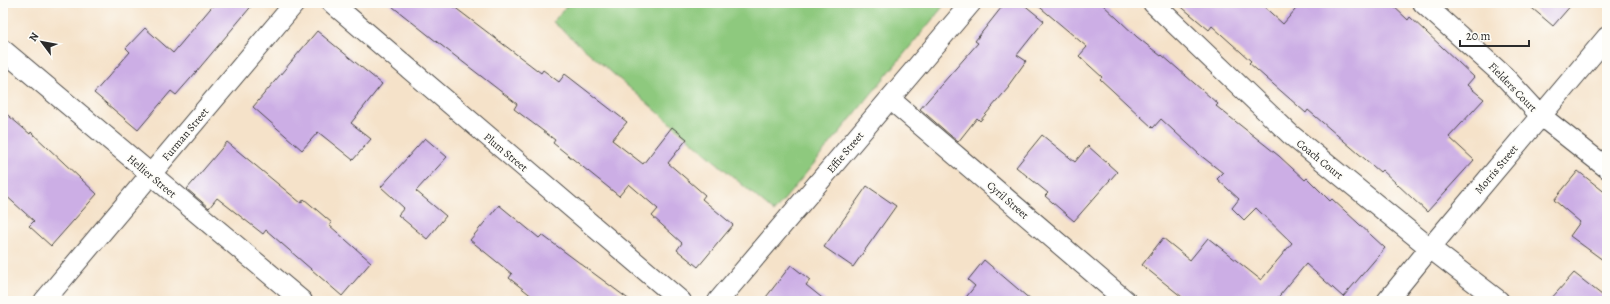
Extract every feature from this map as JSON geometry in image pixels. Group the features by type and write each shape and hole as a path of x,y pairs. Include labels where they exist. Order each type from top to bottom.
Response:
{"street":[{"name":"Furman Street","path":"44,301 295,3"},
{"name":"Plum Street","path":"332,3 681,301"},
{"name":"Effie Street","path":"718,301 971,3"},
{"name":"Coach Court","path":"1153,3 1291,135 1430,248 1499,301"},
{"name":"Fielders Court","path":"1423,3 1504,76 1541,116 1607,168"},
{"name":"Morris Street","path":"1388,301 1430,248 1607,37"},
{"name":"Hellier Street","path":"3,50 302,301"},
{"name":"Cyril Street","path":"890,99 1126,301"}],"green space":[{"path":"569,3 946,3 774,212 553,22"}],"building":[{"path":"215,3 254,3 176,95 171,91 138,130 94,93 130,52 126,48 145,28 173,53"},
{"path":"388,3 449,3 541,73 543,70 559,82 565,74 627,122 612,140 643,164 672,127 687,139 668,163 705,195 702,199 733,225 698,267 677,250 682,243 652,216 658,209 629,184 619,196 553,143 555,140 514,109 517,104"},
{"path":"1005,3 1022,3 1044,21 1017,55 1026,61 1008,86 1009,87 980,121 977,118 958,142 920,109 978,43 975,41"},
{"path":"1035,3 1101,3 1137,37 1161,56 1162,55 1218,104 1216,106 1279,156 1305,180 1307,178 1330,201 1332,199 1385,248 1343,297 1306,264 1275,301 1187,301 1142,265 1163,238 1190,260 1208,238 1261,280 1292,243 1256,208 1244,220 1232,208 1239,199 1217,179 1223,173 1200,155 1161,119 1153,128 1100,79 1102,77 1079,56 1087,47"},
{"path":"1177,3 1260,3 1283,24 1301,3 1390,3 1408,20 1410,17 1474,77 1467,85 1484,99 1449,137 1474,160 1427,212 1382,170 1380,172 1308,110 1306,113 1249,63 1251,61 1212,26 1209,30"},
{"path":"1526,3 1573,3 1553,26"},
{"path":"317,31 382,84 351,123 371,139 353,160 318,132 302,150 253,107"},
{"path":"3,111 30,134 31,132 97,194 51,246 29,226 34,221 3,193"},
{"path":"1042,135 1075,162 1088,146 1117,172 1074,221 1045,196 1048,193 1016,167"},
{"path":"425,138 447,157 416,191 446,216 427,239 398,215 404,208 381,187"},
{"path":"227,142 301,203 304,199 332,223 329,225 371,262 342,296 266,230 263,234 217,198 209,208 187,189"},
{"path":"1578,171 1607,194 1607,263 1570,236 1580,222 1554,200"},
{"path":"867,186 896,206 853,267 824,247"},
{"path":"499,205 539,238 542,235 631,301 538,301 509,278 512,274 470,240"},
{"path":"984,260 1032,301 963,301 975,286 968,280"},
{"path":"791,265 810,280 806,285 826,301 763,301"},
{"path":"1574,273 1607,299 1607,301 1549,301"}]}
